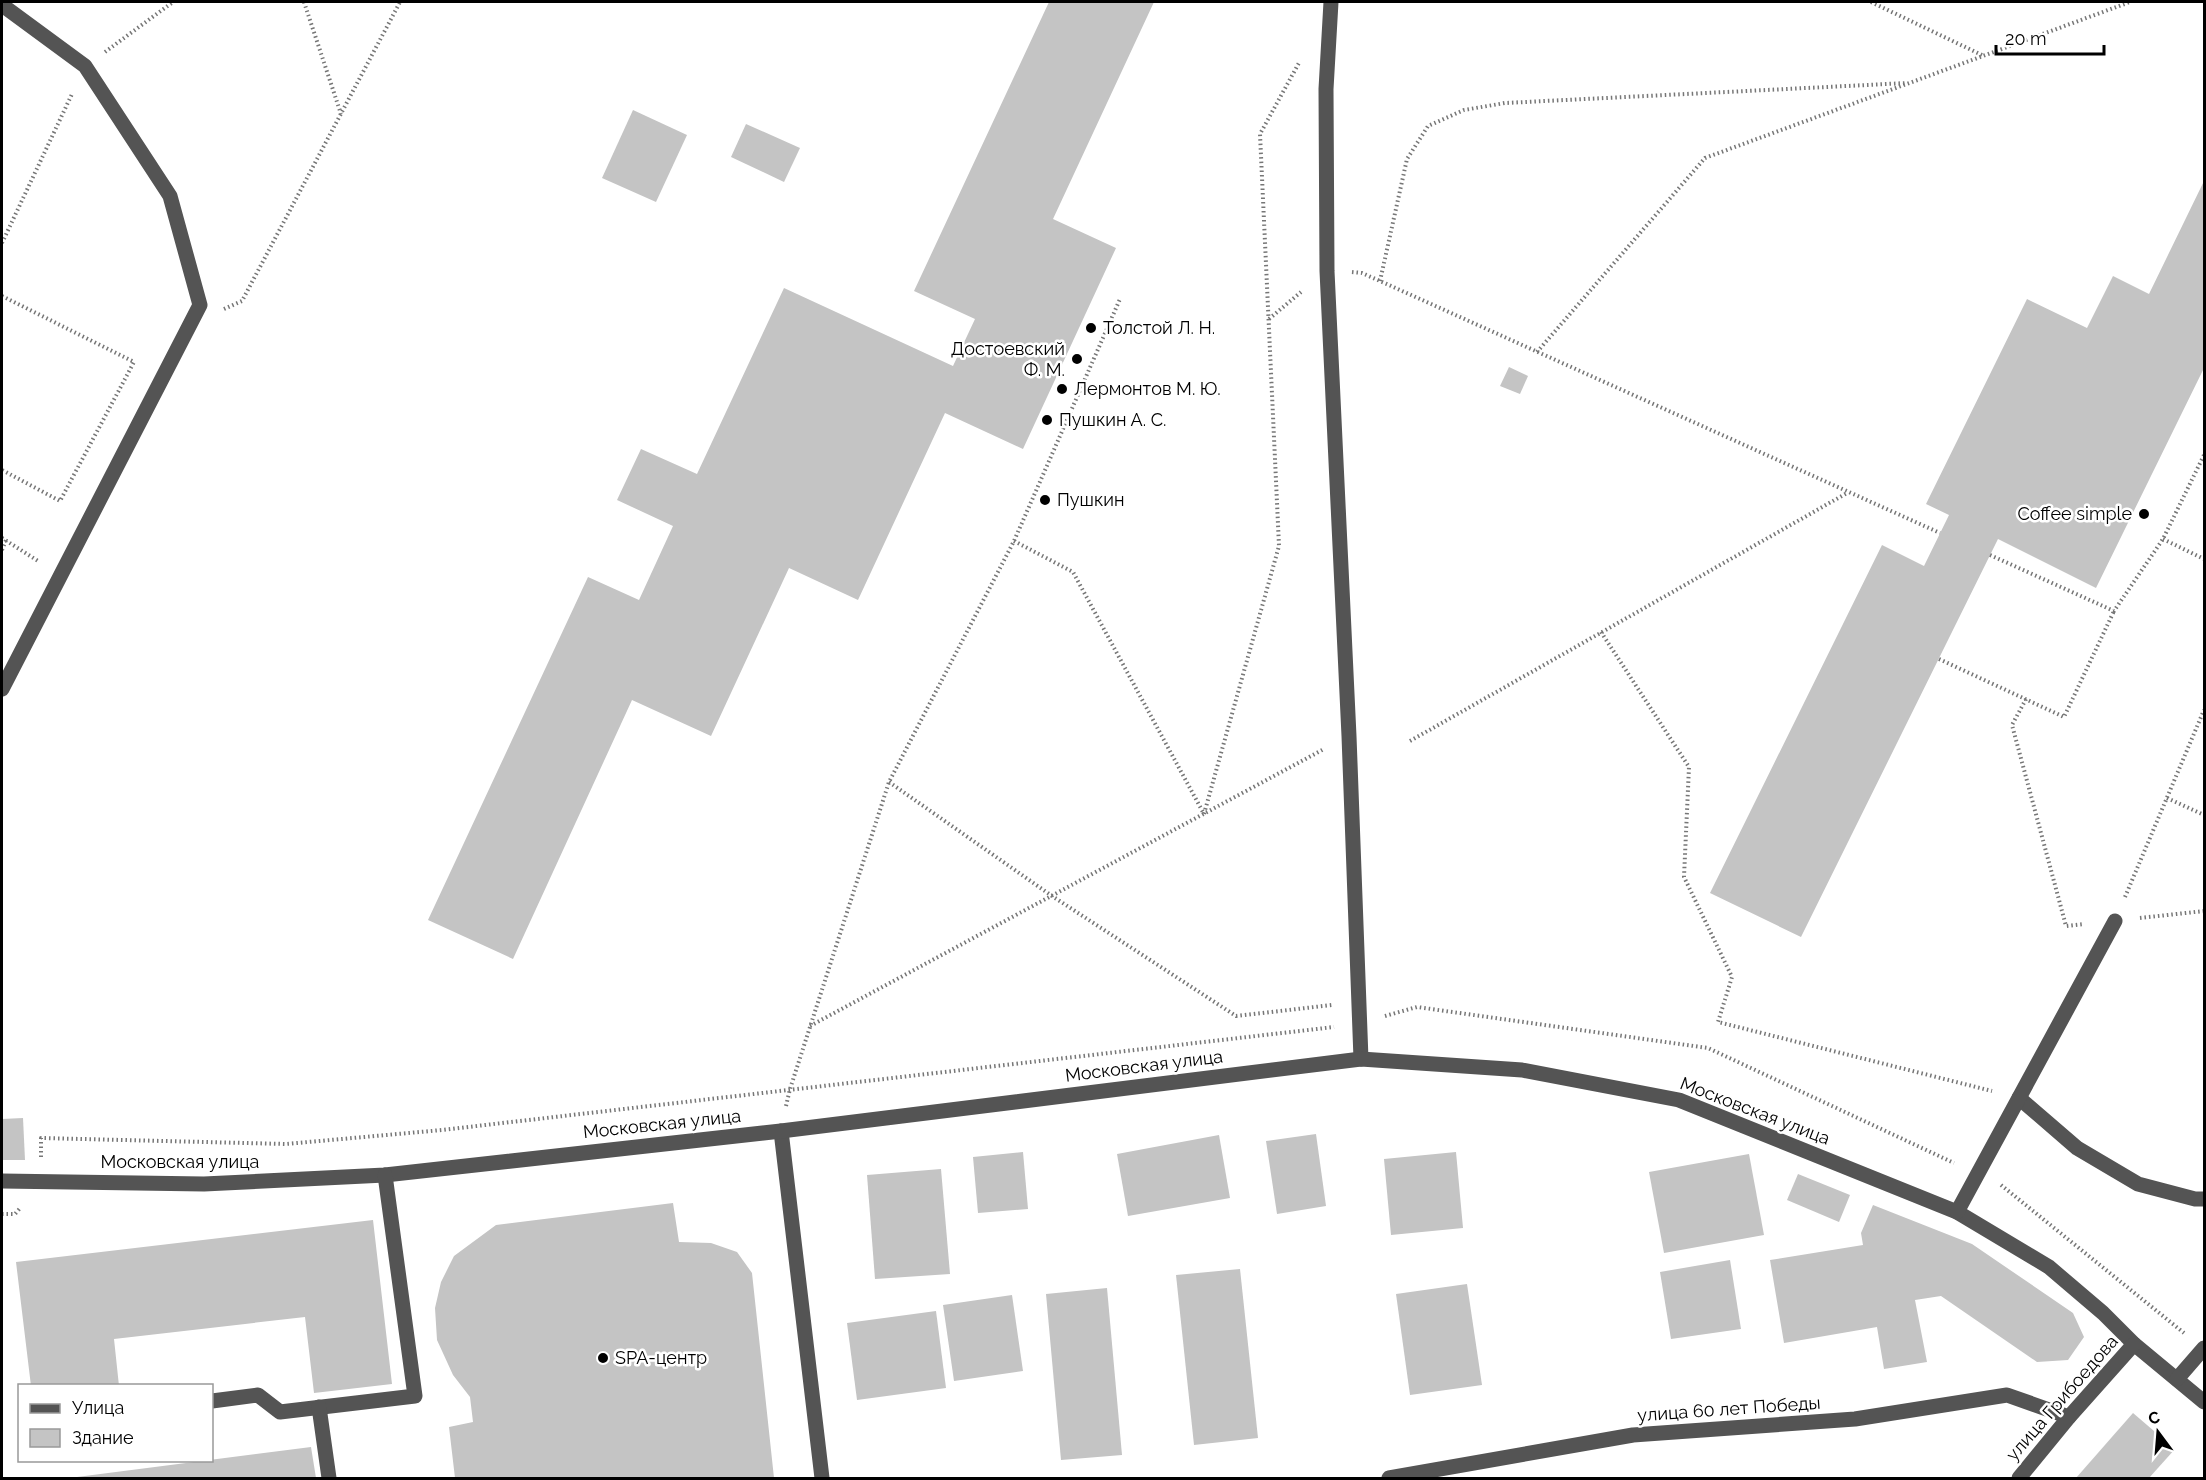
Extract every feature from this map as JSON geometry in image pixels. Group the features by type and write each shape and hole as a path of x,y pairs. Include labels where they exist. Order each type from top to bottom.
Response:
{"street":[{"path":"1331,2 1326,89 1327,271 1349,736 1361,1059"},
{"path":"2,5 85,66 170,196 200,305 2,689"},
{"path":"1957,1212 2115,921"},
{"name":"Московская улица","path":"2,1181 204,1184 385,1175 781,1131 1361,1059 1521,1070 1679,1100 1957,1212 2049,1267 2103,1313 2134,1344 2205,1402"},
{"path":"2019,1098 2077,1148 2138,1184 2194,1199 2205,1199"},
{"path":"781,1131 822,1479"},
{"path":"213,1401 258,1395 280,1412 415,1396 385,1175"},
{"name":"улица Грибоедова","path":"2019,1479 2069,1417 2134,1344"},
{"path":"2177,1379 2205,1348"},
{"name":"улица 60 лет Победы","path":"1389,1479 1633,1435 1856,1419 2007,1395 2069,1417"},
{"path":"319,1407 329,1479"}],"path":[{"path":"2,243 85,66 173,2"},
{"path":"304,2 341,115"},
{"path":"221,311 242,301 400,2"},
{"path":"1871,2 1984,56"},
{"path":"1537,353 1705,158 2130,2"},
{"path":"1204,814 1279,546 1260,134 1303,55"},
{"path":"1380,281 1407,159 1428,126 1464,110 1505,103 1912,83"},
{"path":"1269,319 1327,271 1362,273 1940,533"},
{"path":"2,296 134,362 60,501 2,470"},
{"path":"781,1131 790,1089 889,782 1014,541 1120,299"},
{"path":"1939,659 2064,717 2114,611 2163,539 2205,455"},
{"path":"1410,741 1848,492"},
{"path":"2163,539 2205,559"},
{"path":"2,550 6,540"},
{"path":"1014,541 1073,572 1204,814"},
{"path":"1990,555 2114,611"},
{"path":"1601,632 1689,766 1684,877 1732,976 1718,1022 2019,1098"},
{"path":"2026,699 2012,724 2066,926"},
{"path":"2115,921 2205,710"},
{"path":"810,1026 1349,736"},
{"path":"889,782 1052,896 1236,1016 1359,1002"},
{"path":"2167,798 2205,815"},
{"path":"40,1181 41,1138 286,1144 442,1130 1359,1024"}],"building":[{"path":"1049,2 1154,2 1053,219 1116,248 1023,449 945,413 858,600 789,568 711,736 632,700 513,959 428,920 588,577 639,600 673,526 617,500 641,449 697,474 784,288 953,366 975,319 914,291"},
{"path":"633,110 687,135 656,202 602,178"},
{"path":"746,124 800,148 784,182 731,157"},
{"path":"2204,181 2204,368 2096,588 1998,539 1801,937 1710,893 1882,545 1924,566 1949,515 1926,504 2027,299 2087,328 2113,276 2149,294"},
{"path":"1509,367 1528,376 1520,394 1500,386"},
{"path":"23,1118 25,1160 2,1160 2,1119"},
{"path":"1316,1134 1326,1206 1277,1214 1266,1141"},
{"path":"1219,1135 1230,1198 1128,1216 1117,1154"},
{"path":"1023,1152 1028,1209 978,1213 973,1157"},
{"path":"1456,1152 1463,1228 1391,1235 1384,1159"},
{"path":"1749,1154 1764,1235 1664,1253 1649,1172"},
{"path":"941,1169 950,1274 875,1279 867,1175"},
{"path":"1798,1174 1850,1195 1839,1222 1787,1200"},
{"name":"SPA-центр","path":"673,1203 679,1242 711,1243 737,1252 752,1273 774,1478 455,1478 449,1427 473,1422 470,1397 453,1375 437,1340 435,1308 441,1282 454,1256 496,1225"},
{"path":"1873,1205 1972,1244 2073,1313 2084,1337 2068,1360 2037,1362 1941,1296 1915,1300 1927,1362 1884,1369 1877,1327 1784,1343 1770,1260 1863,1245 1861,1233"},
{"path":"373,1220 392,1384 314,1393 305,1317 114,1339 119,1384 31,1384 16,1262"},
{"path":"1730,1260 1741,1329 1671,1339 1660,1272"},
{"path":"1240,1269 1258,1438 1194,1445 1176,1275"},
{"path":"1467,1284 1482,1385 1410,1395 1396,1294"},
{"path":"1107,1288 1122,1455 1061,1460 1046,1294"},
{"path":"1012,1295 1023,1371 954,1381 943,1305"},
{"path":"936,1311 946,1388 857,1400 847,1323"},
{"path":"2133,1413 2175,1449 2149,1478 2076,1478"},
{"path":"311,1447 316,1478 77,1478 194,1462 213,1462 213,1460"}],"place":[{"name":"Толстой Л. Н.","path":"1091,328"},
{"name":"Достоевский Ф. М.","path":"1077,359"},
{"name":"Лермонтов М. Ю.","path":"1062,389"},
{"name":"Пушкин А. С.","path":"1047,420"},
{"name":"Пушкин","path":"1045,500"},
{"name":"Coffee simple","path":"2144,514"},
{"name":"SPA-центр","path":"603,1358"}]}
